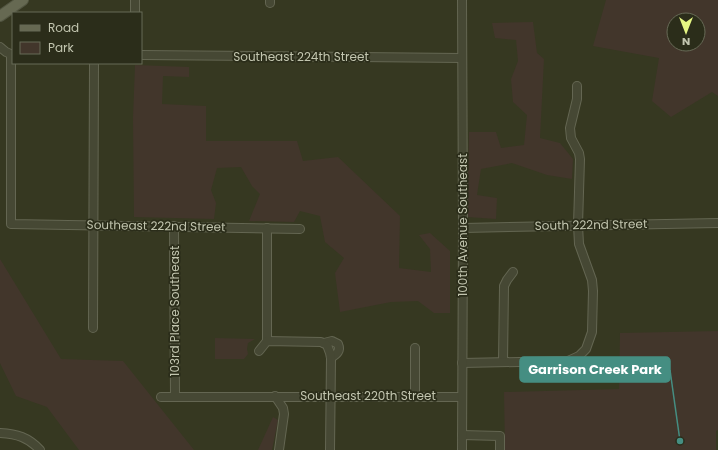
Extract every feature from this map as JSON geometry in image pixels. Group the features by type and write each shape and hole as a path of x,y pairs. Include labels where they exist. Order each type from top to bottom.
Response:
{"main road":[{"path":"0,16 23,0"}],"street":[{"path":"135,0 135,12"},
{"name":"100th Avenue Southeast","path":"462,0 464,228 462,450"},
{"path":"0,47 12,55"},
{"name":"Southeast 222nd Street","path":"12,55 11,224 300,229"},
{"name":"Southeast 224th Street","path":"142,55 462,58"},
{"path":"93,328 94,64"},
{"path":"462,364 568,361 580,356 586,349 592,332 593,285 588,268 579,248 578,225 580,159 579,153 571,138 570,128 576,100 577,86"},
{"name":"South 222nd Street","path":"464,228 718,223"},
{"name":"103rd Place Southeast","path":"174,226 175,396"},
{"path":"260,350 267,341 267,228"},
{"path":"503,362 504,286 513,272"},
{"path":"267,341 326,346 331,358 330,450"},
{"path":"415,348 415,396"},
{"name":"Southeast 220th Street","path":"275,396 283,408 284,414 279,450"},
{"name":"Southeast 220th Street","path":"161,397 462,396"},
{"path":"0,433 23,437 33,442 40,450"},
{"path":"462,435 500,436 500,450"}],"green space":[{"path":"606,0 718,0 718,96 712,92 671,117 652,101 659,58 593,46"},
{"path":"533,22 537,53 544,59 540,138 560,143 573,159 572,179 547,175 512,163 481,169 477,195 497,198 496,219 467,217 469,132 496,132 501,148 524,145 527,115 513,102 511,79 518,61 516,40 495,38 492,23"},
{"path":"135,65 189,67 189,77 163,76 162,104 206,106 206,141 297,141 303,161 338,157 400,216 399,268 431,272 430,249 419,235 430,233 450,251 450,313 434,313 418,301 391,302 340,312 335,273 344,258 325,242 320,216 300,211 294,222 249,221 260,194 252,186 241,167 217,168 211,190 216,203 214,219 134,217 133,118"},
{"path":"0,259 61,359 123,361 194,450 79,450 47,407 16,396 0,363"},
{"path":"718,331 718,430 716,431 716,450 505,450 504,392 619,389 620,333"},
{"path":"215,338 255,339 248,343 248,354 244,359 215,359"},
{"path":"273,417 278,420 272,450 258,450"}],"place":[{"name":"Garrison Creek Park","path":"680,441"}]}
